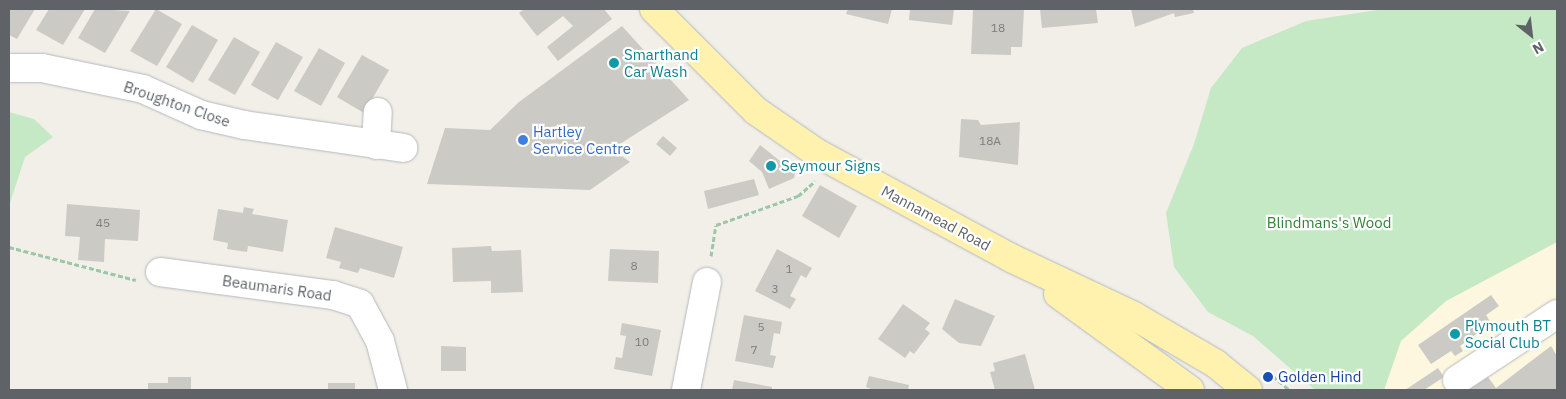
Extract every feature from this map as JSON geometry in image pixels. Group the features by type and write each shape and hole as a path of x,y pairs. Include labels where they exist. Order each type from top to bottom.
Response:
{"main road":[{"name":"Mannamead Road","path":"654,9 756,111 836,164 1011,258 1134,316 1216,364 1248,390"},
{"name":"Mannamead Road","path":"1011,258 1190,390"}],"street":[{"name":"Broughton Close","path":"9,68 42,68 143,89 201,115 244,125 403,148"},
{"path":"376,144 378,112"},
{"name":"Beaumaris Road","path":"160,272 333,294 360,304 380,341 393,390"},
{"path":"686,390 707,282"},
{"path":"1457,380 1557,314"}],"path":[{"path":"707,282 716,225 798,196 836,164"},
{"path":"9,247 152,284 160,272"}],"shaded area":[{"path":"1557,242 1557,390 1384,390 1401,341 1446,301"}],"green space":[{"name":"Blindmans's Wood","path":"1384,9 1557,9 1557,242 1446,301 1401,341 1384,390 1315,390 1253,336 1208,312 1174,267 1166,213 1194,144 1211,88 1242,48 1306,21"},
{"path":"9,112 34,119 53,137 25,157 9,206"}],"building":[{"path":"9,9 35,9 17,39 9,35"},
{"path":"49,9 85,9 63,45 36,30"},
{"path":"95,9 130,11 105,53 78,38"},
{"path":"156,9 182,24 157,66 130,51"},
{"path":"524,9 604,9 612,19 558,61 547,47 573,26 563,16 537,36 519,13"},
{"path":"848,9 892,9 888,24 846,14"},
{"path":"910,9 954,9 952,25 909,20"},
{"path":"973,9 1024,9 1022,47 1011,47 1011,55 971,54"},
{"path":"1040,9 1096,9 1098,23 1042,28"},
{"path":"1131,9 1193,9 1194,13 1175,17 1174,13 1135,27"},
{"path":"192,25 218,40 193,83 166,67"},
{"path":"622,26 689,100 612,149 630,162 590,190 427,184 445,128 490,130 519,102"},
{"path":"234,37 260,52 235,95 208,80"},
{"path":"276,42 303,57 278,100 251,85"},
{"path":"319,48 345,63 321,106 294,91"},
{"path":"362,55 389,70 364,113 337,97"},
{"path":"961,119 978,120 981,125 1020,122 1018,165 959,157"},
{"path":"663,136 677,148 670,156 656,144"},
{"name":"Seymour Signs","path":"760,145 795,173 794,178 769,189 762,172 749,161"},
{"path":"754,179 759,195 708,209 704,191"},
{"path":"820,185 857,206 839,238 802,216"},
{"path":"67,204 140,210 138,241 105,239 104,262 78,260 80,237 65,236"},
{"path":"244,207 254,209 252,214 288,220 283,252 248,246 247,252 227,249 228,243 213,240 218,209 243,213"},
{"path":"335,227 403,247 394,278 360,268 358,273 339,268 341,262 326,258"},
{"path":"491,246 492,251 521,250 523,292 491,293 491,281 453,282 452,248"},
{"path":"610,249 659,251 658,283 608,281"},
{"path":"777,249 812,268 806,278 801,275 790,296 796,299 790,309 755,291"},
{"name":"Plymouth BT Social Club","path":"1491,295 1499,306 1486,315 1491,323 1460,346 1463,351 1455,356 1451,351 1431,364 1418,345"},
{"path":"955,299 995,316 981,346 959,343 942,329"},
{"path":"903,304 930,323 925,329 930,333 914,354 910,351 905,358 878,339"},
{"path":"744,315 782,322 780,334 774,333 770,355 776,356 773,368 735,361"},
{"path":"622,323 661,330 652,376 614,369 616,357 622,358 626,336 620,335"},
{"path":"441,346 466,347 466,371 441,371"},
{"path":"1551,346 1557,356 1557,390 1468,390 1488,377 1496,388"},
{"path":"1025,354 1035,390 995,390 990,372 995,371 993,363"},
{"path":"1438,368 1444,377 1424,390 1405,390"},
{"path":"869,376 909,385 908,390 874,390 866,387"},
{"path":"168,377 191,377 191,390 148,390 148,383 168,383"},
{"path":"734,380 772,387 772,390 732,390"},
{"path":"328,383 355,383 355,390 328,390"}],"place":[{"name":"Smarthand Car Wash","path":"614,63"},
{"name":"Hartley Service Centre","path":"523,140"},
{"name":"Seymour Signs","path":"771,166"},
{"name":"Plymouth BT Social Club","path":"1455,334"},
{"name":"Golden Hind","path":"1268,377"}]}
